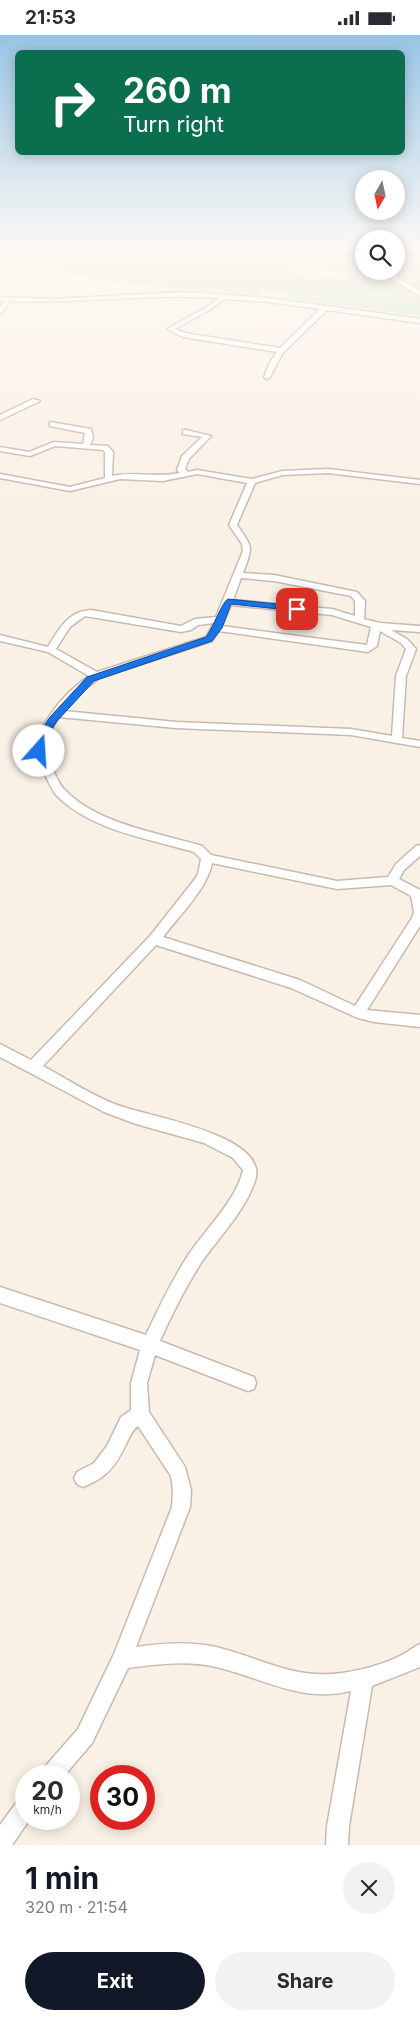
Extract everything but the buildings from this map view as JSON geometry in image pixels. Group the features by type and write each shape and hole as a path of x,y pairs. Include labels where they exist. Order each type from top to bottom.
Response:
{"street":[{"path":"175,331 182,335 280,349"},
{"path":"266,377 280,349 302,331"},
{"path":"0,418 36,401"},
{"path":"1,408 14,412"},
{"path":"53,424 87,430 89,434 86,446"},
{"path":"185,473 181,469 182,463 207,436 186,432"},
{"path":"0,449 30,455 35,454 50,444 107,449 110,470 108,477 110,479"},
{"path":"0,476 70,489 129,476 163,479 185,473 201,472 252,481 282,473 317,471 420,482"},
{"path":"252,481 234,522 234,528 248,547 228,602 212,636 204,641 96,676 85,684 57,713 39,741 39,751 59,791 66,798 99,817 198,849 207,857 337,885 392,881 411,889 417,894 420,912 358,1013"},
{"path":"238,575 274,578 354,594 360,601 359,621"},
{"path":"228,602 332,612 345,614 359,621 376,625 420,629"},
{"path":"51,650 72,619 80,613 91,613 181,629 188,628 195,622 219,624 368,649 372,646 376,625"},
{"path":"376,625 404,641 411,649 401,676 397,741"},
{"path":"0,638 51,650 96,676"},
{"path":"57,713 176,725 351,732 420,744"},
{"path":"392,881 400,867 420,849"},
{"path":"32,1068 154,939 199,882 204,874 207,857"},
{"path":"154,939 295,983 358,1013 382,1019 420,1021"},
{"path":"0,1050 109,1108 136,1118 207,1137 238,1153 246,1161 250,1170 242,1193 183,1277 150,1345 139,1383 140,1414 179,1473 182,1490 180,1507 122,1659 85,1736 60,1765"},
{"path":"0,1295 99,1330 150,1345 248,1383"},
{"path":"83,1478 100,1469 113,1452 127,1423 140,1414"},
{"path":"122,1659 181,1653 206,1655 281,1679 308,1685 363,1680 415,1659 420,1654"},
{"path":"337,1845 338,1826 363,1680"},
{"path":"0,1843 15,1822"}],"route":[{"path":"39,751 39,741 53,719 61,708 91,679 209,639 218,628 228,602 297,609"}]}
